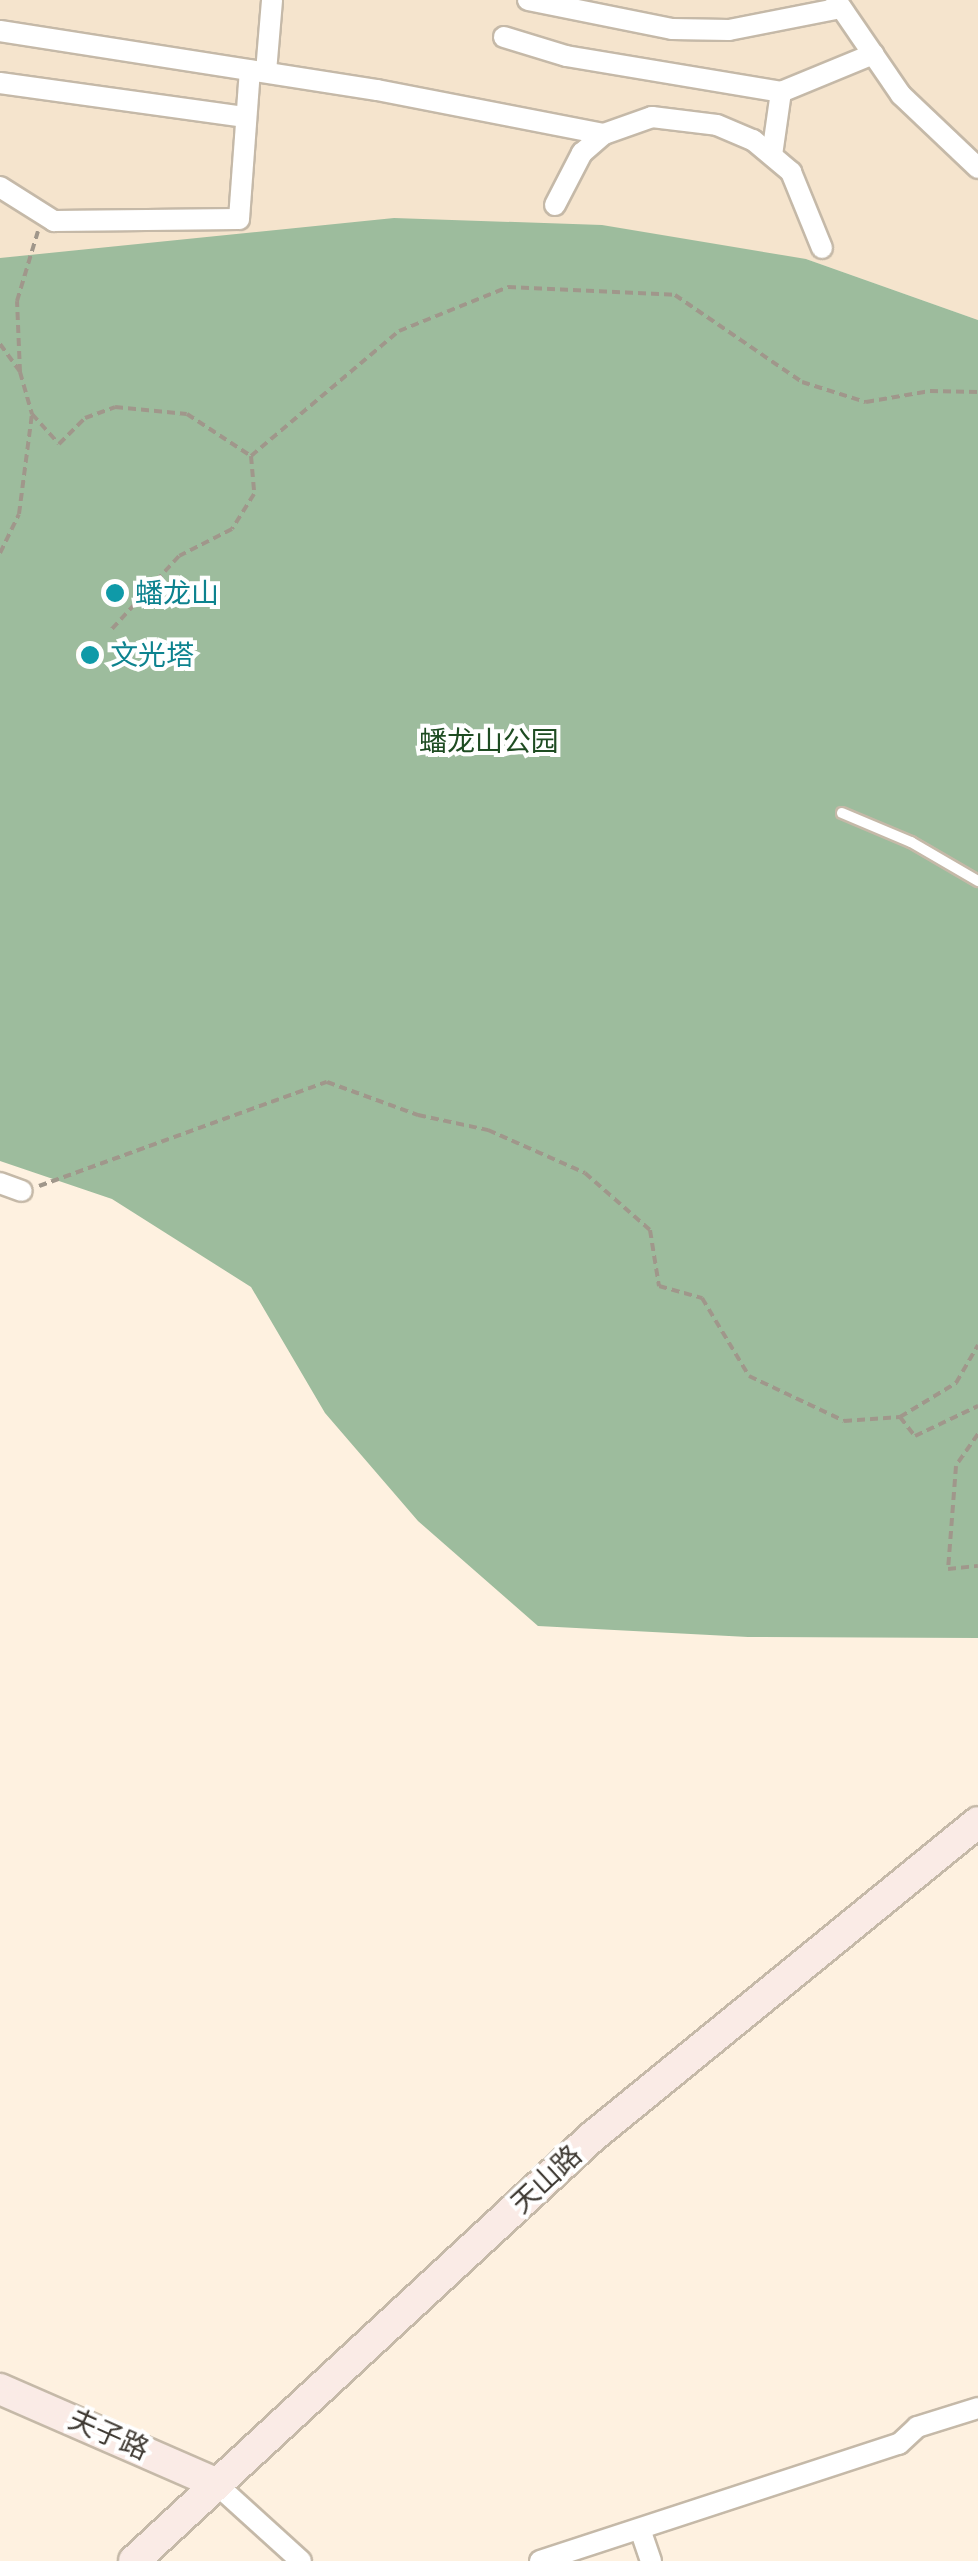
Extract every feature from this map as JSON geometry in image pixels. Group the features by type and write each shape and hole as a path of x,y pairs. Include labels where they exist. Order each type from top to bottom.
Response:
{"street":[{"path":"0,187 54,220 239,219 246,117 272,0"},
{"path":"528,0 672,29 729,30 838,4 901,95 978,168"},
{"path":"0,31 258,71 604,134"},
{"path":"504,37 566,56 781,92 872,54"},
{"path":"0,83 246,117"},
{"path":"772,156 781,92"},
{"path":"556,204 582,153 604,134 652,117 717,125 772,156 791,172 822,248"},
{"path":"0,1183 22,1192"},
{"name":"天山路","path":"134,2561 592,2137 978,1822"},
{"name":"夫子路","path":"0,2389 215,2483"},
{"path":"540,2561 899,2444 917,2426 978,2408"},
{"path":"215,2483 302,2561"},
{"path":"640,2529 651,2561"}],"lane":[{"path":"842,813 912,842 978,882"}],"path":[{"path":"0,553 19,514 32,414 20,372 17,302 33,234 54,220"},
{"path":"251,456 399,331 508,287 676,296 802,382 866,402 930,391 978,392"},
{"path":"0,344 20,372"},
{"path":"32,414 59,444 85,418 115,408 187,414 251,456"},
{"path":"111,630 179,556 232,529 254,494 251,456"},
{"path":"22,1192 327,1082 418,1115 488,1130 585,1172 650,1230 659,1286 702,1298 749,1376 844,1421 900,1418 956,1383 978,1345"},
{"path":"900,1418 914,1436 978,1406"},
{"path":"978,1434 956,1466 948,1569 978,1566"}],"shaded area":[{"path":"0,0 978,0 978,320 806,259 0,258"}],"green space":[{"name":"蟠龙山公园","path":"394,218 602,225 806,259 978,320 978,1638 748,1637 538,1626 418,1521 325,1413 251,1287 112,1199 0,1161 0,258"}],"building":[{"name":"文光塔","path":"88,641 101,646 103,660 92,669 78,664 76,650"}],"place":[{"name":"蟠龙山","path":"115,593"},
{"name":"文光塔","path":"90,655"}]}
